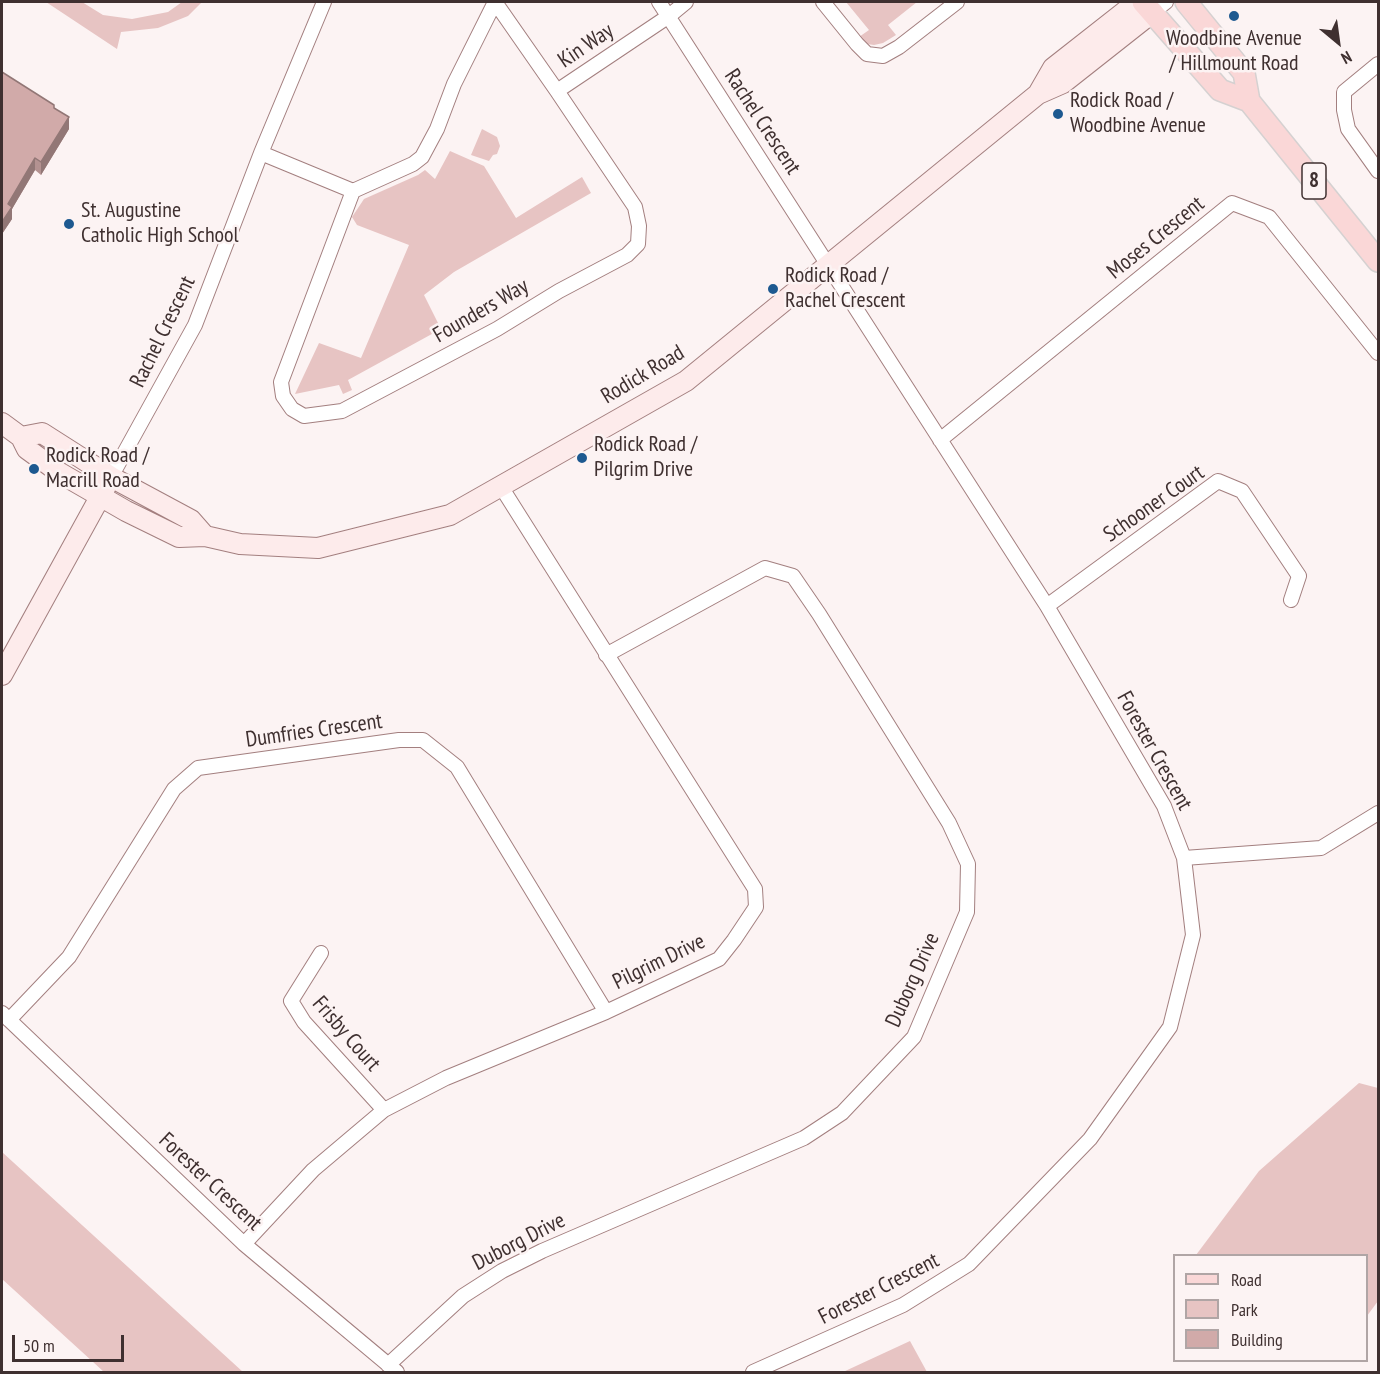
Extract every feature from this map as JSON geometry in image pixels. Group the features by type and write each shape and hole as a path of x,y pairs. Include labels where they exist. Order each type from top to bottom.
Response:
{"main road":[{"name":"8","path":"1186,2 1244,73 1249,101 1378,261"},
{"path":"1150,4 1220,90 1249,101"},
{"name":"Rodick Road","path":"2,423 21,437 27,449 60,473 126,511 179,537 205,536 240,544 318,548 450,515 686,381 830,266 1038,94 1063,83 1150,4"},
{"name":"Rodick Road","path":"21,437 42,433 111,477 191,520 205,536"},
{"path":"2,675 111,477"}],"street":[{"name":"Rachel Crescent","path":"111,477 195,326 261,153 324,2"},
{"name":"Founders Way","path":"495,2 634,207 639,226 638,244 627,255 559,291 497,329 342,411 304,416 292,409 283,396 281,382 353,191 401,171 422,157 437,129 454,84 495,2"},
{"name":"Rachel Crescent","path":"659,2 830,266"},
{"name":"Kin Way","path":"557,91 669,16 686,2"},
{"path":"823,2 856,44 867,54 883,56 899,47 957,2"},
{"path":"1378,64 1344,93 1344,110 1348,129 1378,171"},
{"path":"261,153 353,191"},
{"name":"Moses Crescent","path":"940,440 1232,203 1269,217 1378,353"},
{"name":"Forester Crescent","path":"753,1372 903,1305 969,1264 1090,1139 1170,1026 1193,935 1184,858 1164,806 1047,606 830,266"},
{"name":"Schooner Court","path":"1047,606 1218,481 1242,491 1299,576 1291,600"},
{"name":"Pilgrim Drive","path":"244,1244 313,1170 384,1110 446,1078 606,1012 718,959 756,907 755,889 500,485"},
{"name":"Duborg Drive","path":"392,1369 463,1296 502,1271 542,1251 804,1138 842,1113 914,1037 966,912 968,864 949,823 819,614 792,576 765,568 606,655"},
{"name":"Dumfries Crescent","path":"5,1017 69,957 174,789 198,768 399,740 423,740 457,767 606,1012"},
{"path":"1184,858 1321,848 1378,813"},
{"name":"Frisby Court","path":"321,953 291,1001 304,1022 384,1110"},
{"name":"Forester Crescent","path":"5,1017 244,1244 392,1369"}],"green space":[{"path":"46,2 82,2 103,15 132,19 168,12 182,2 202,2 188,16 158,28 121,32 117,49"},
{"path":"846,2 917,2 888,25 896,35 883,43 874,45 867,44 859,37 869,30"},
{"path":"482,129 497,137 500,146 497,154 493,155 489,161 471,155"},
{"path":"450,151 484,166 516,218 582,177 591,193 454,272 424,295 441,329 348,380 352,390 343,394 339,385 295,394 319,343 361,358 409,245 357,225 352,217 364,199 425,170 435,179"},
{"path":"1359,1083 1378,1088 1378,1301 1368,1315 1368,1254 1197,1254 1259,1171"},
{"path":"2,1152 243,1372 104,1372 2,1279"},
{"path":"910,1341 927,1372 843,1372"}],"building":[{"path":"2,72 69,117 41,162 35,158 8,204 12,207 2,222"}],"place":[{"name":"Woodbine Avenue / Hillmount Road","path":"1234,16"},
{"name":"Rodick Road / Woodbine Avenue","path":"1058,114"},
{"name":"St. Augustine Catholic High School","path":"69,224"},
{"name":"Rodick Road / Rachel Crescent","path":"773,289"},
{"name":"Rodick Road / Pilgrim Drive","path":"582,458"},
{"name":"Rodick Road / Macrill Road","path":"34,469"}]}
